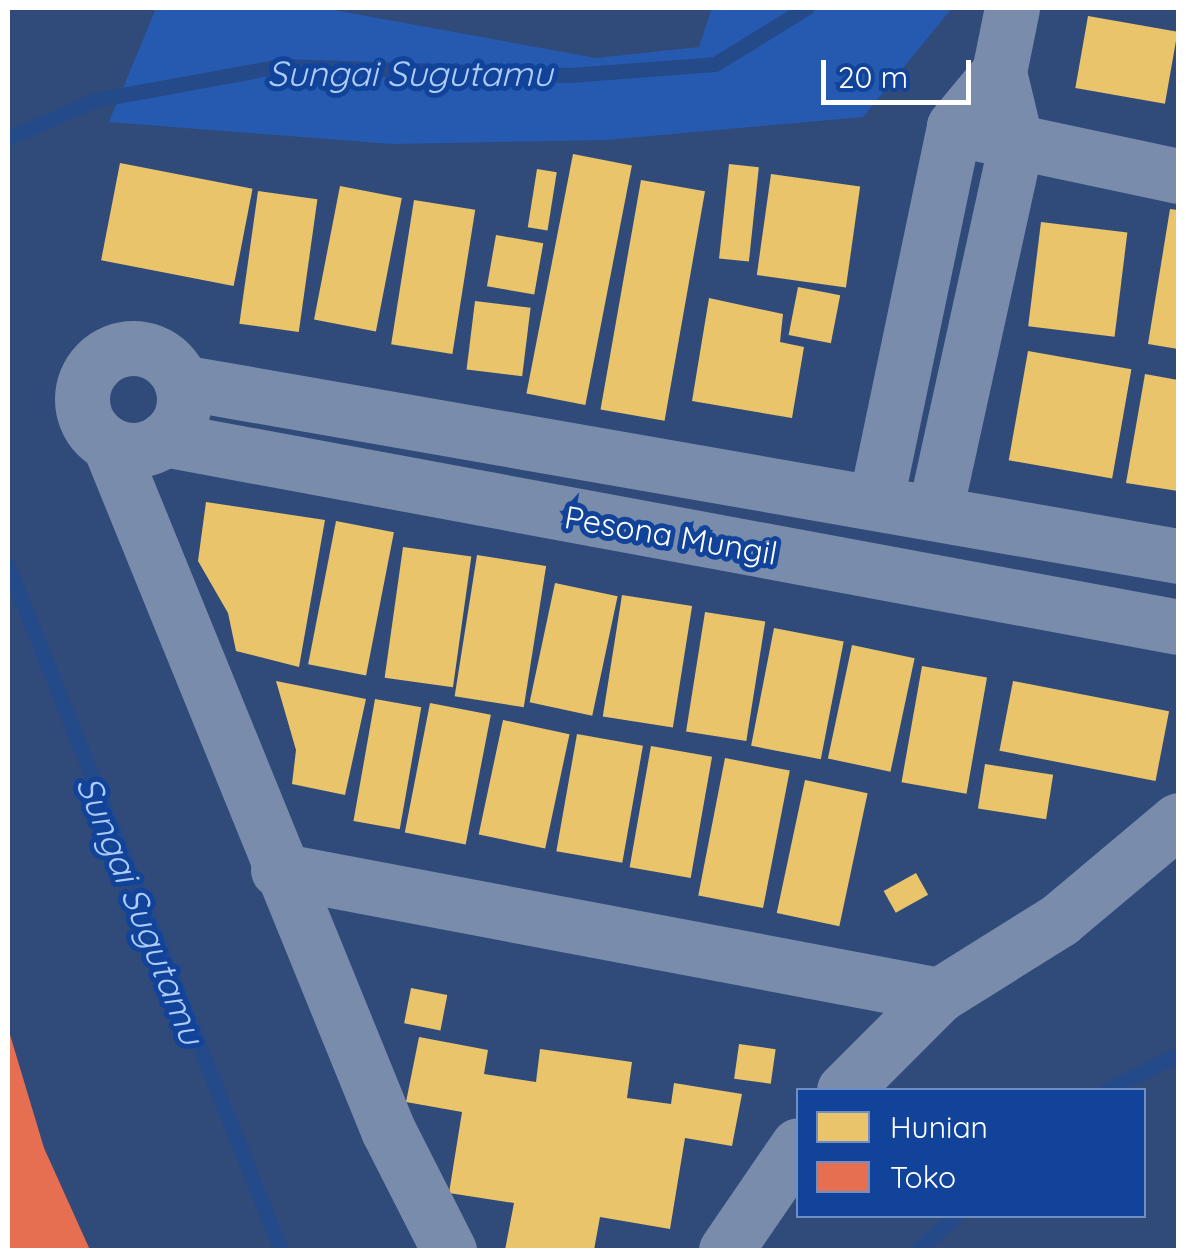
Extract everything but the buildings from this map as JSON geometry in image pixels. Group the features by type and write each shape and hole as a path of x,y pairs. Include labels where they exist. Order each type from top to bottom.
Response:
{"street":[{"path":"935,511 1016,143 1000,72 1012,8"},
{"path":"876,500 954,126 1000,72"},
{"path":"954,126 1016,143 1178,176"},
{"path":"108,444 144,449 164,439 180,419 181,382 145,349 99,360 81,405 108,444 278,870 449,1250"},
{"name":"Pesona Mungil","path":"181,382 876,500 1178,556"},
{"name":"Pesona Mungil","path":"164,439 1178,628"},
{"path":"846,1088 940,995 1059,920 1178,820"},
{"path":"278,870 940,995"},
{"path":"726,1250 796,1148"}],"shaded area":[{"path":"156,8 323,8 596,58 699,47 712,8 952,8 863,117 606,140 392,144 109,122"}],"waterway":[{"name":"Sungai Sugutamu","path":"8,138 95,100 281,66 570,75 715,64 806,8"},
{"name":"Sungai Sugutamu","path":"8,566 281,1250"},
{"name":"Sungai Sugutamu","path":"1111,1088 1178,1054"},
{"name":"Sungai Sugutamu","path":"917,1250 953,1218"}]}
